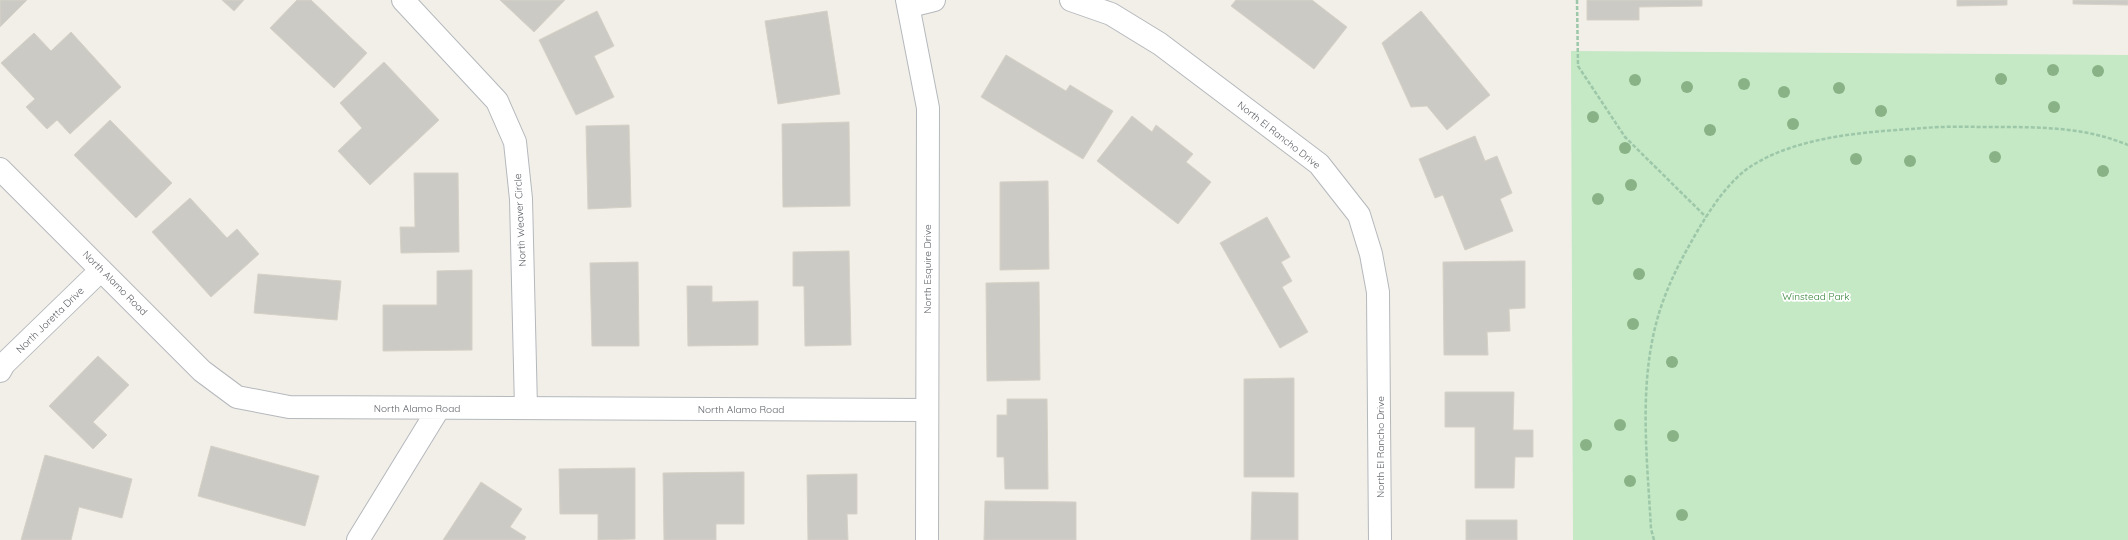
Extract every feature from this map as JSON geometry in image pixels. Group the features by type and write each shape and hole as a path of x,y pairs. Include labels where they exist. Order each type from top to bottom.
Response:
{"street":[{"name":"North Weaver Circle","path":"403,0 497,101 515,142 521,199 526,408"},
{"path":"908,3 934,0"},
{"name":"North El Rancho Drive","path":"1071,0 1111,14 1160,44 1319,164 1359,215 1371,254 1378,292 1380,540"},
{"name":"North Esquire Drive","path":"908,3 928,108 927,540"},
{"name":"North Alamo Road","path":"0,169 202,371 237,397 289,408 927,410"},
{"name":"North Joretta Drive","path":"0,370 4,364 101,270"},
{"path":"358,540 439,408"}],"path":[{"path":"1577,0 1578,66 1625,137 1706,218"},
{"path":"1654,540 1651,529 1644,414 1649,362 1662,305 1680,261 1706,218 1727,189 1752,165 1802,145 1843,136 1941,127 2049,127 2105,135 2128,145"}],"green space":[{"name":"Winstead Park","path":"1571,51 2128,55 2128,540 1573,540"}],"building":[{"path":"0,0 27,0 0,27"},
{"path":"222,0 244,0 234,11"},
{"path":"297,0 311,0 367,53 334,88 270,28"},
{"path":"500,0 565,0 534,32"},
{"path":"1236,0 1312,0 1347,27 1314,69 1231,6"},
{"path":"1587,0 1702,0 1702,6 1639,7 1639,20 1587,20"},
{"path":"1957,0 2007,0 2007,5 1957,6"},
{"path":"2073,0 2128,0 2128,5 2073,4"},
{"path":"597,11 614,46 594,56 614,97 576,115 539,40"},
{"path":"827,11 840,94 778,104 765,21"},
{"path":"1421,11 1490,95 1447,130 1427,106 1411,107 1382,43"},
{"path":"71,32 121,87 70,134 57,120 47,129 26,107 35,99 1,63 34,33 51,51"},
{"path":"1006,55 1066,91 1070,85 1113,111 1083,159 981,97"},
{"path":"384,62 439,120 370,185 338,151 362,128 340,103"},
{"path":"1132,116 1152,132 1156,125 1193,154 1186,162 1211,182 1178,224 1097,161"},
{"path":"110,120 172,183 136,218 74,155"},
{"path":"849,122 850,206 783,207 782,124"},
{"path":"629,125 631,207 588,209 586,126"},
{"path":"1475,136 1485,161 1497,156 1512,193 1500,199 1513,231 1465,250 1443,195 1435,198 1419,159"},
{"path":"414,173 458,173 459,252 401,253 400,227 415,227"},
{"path":"1048,181 1049,269 1000,270 1000,182"},
{"path":"190,198 227,238 237,229 259,254 211,297 152,232"},
{"path":"1267,217 1290,257 1281,262 1292,281 1282,287 1308,332 1280,348 1220,243"},
{"path":"849,251 851,345 805,346 804,286 793,286 793,252"},
{"path":"1525,261 1525,308 1509,309 1510,331 1487,332 1488,355 1444,355 1443,262"},
{"path":"638,262 639,346 592,346 590,263"},
{"path":"472,270 472,350 383,351 383,305 437,305 437,271"},
{"path":"258,274 341,281 337,320 254,313"},
{"path":"1039,282 1040,380 987,381 986,283"},
{"path":"687,286 712,286 712,302 758,301 758,345 688,346"},
{"path":"98,356 129,385 93,422 107,435 93,449 49,406"},
{"path":"1294,378 1294,477 1244,477 1244,379"},
{"path":"1445,392 1514,392 1513,430 1533,430 1533,457 1515,457 1514,488 1475,488 1475,427 1445,427"},
{"path":"1007,399 1047,399 1048,489 1005,489 1004,457 997,457 997,415 1007,415"},
{"path":"211,446 319,476 305,526 198,496"},
{"path":"45,455 132,479 122,518 79,507 71,540 21,540"},
{"path":"635,468 635,539 598,540 598,514 560,514 559,469"},
{"path":"744,472 744,524 716,524 716,540 664,540 663,473"},
{"path":"857,474 857,514 847,514 848,540 808,540 807,475"},
{"path":"481,482 522,509 510,527 526,537 524,540 443,540"},
{"path":"1252,492 1298,493 1298,540 1251,540"},
{"path":"985,501 1076,502 1076,540 984,540"},
{"path":"1466,520 1517,520 1517,540 1466,540"}]}
